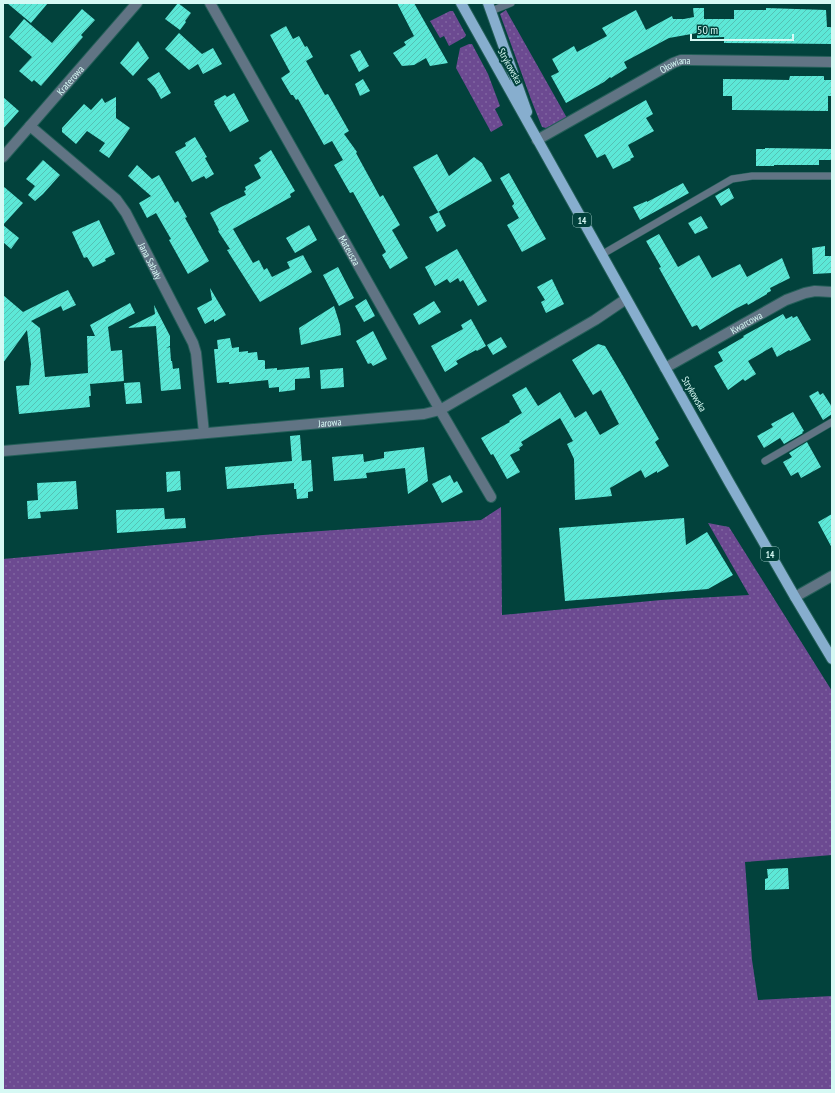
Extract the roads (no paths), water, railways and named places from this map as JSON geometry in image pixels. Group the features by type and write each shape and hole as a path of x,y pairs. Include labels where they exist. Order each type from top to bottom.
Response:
{"main road":[{"name":"Strykowska","path":"461,3 794,597 832,659"},
{"name":"Strykowska","path":"490,7 537,140"}],"street":[{"name":"Kraterowa","path":"3,157 137,3"},
{"name":"Mateusza","path":"210,3 490,497"},
{"name":"Ołowiana","path":"537,140 673,63 682,60 832,62"},
{"name":"Jana Sabały","path":"30,126 116,199 126,213 194,343 204,433"},
{"name":"Kwarcowa","path":"665,368 786,300 805,292 832,292"},
{"name":"Jarowa","path":"3,451 424,414 440,410 595,320 626,299"},
{"path":"794,597 832,576"}],"lane":[{"path":"490,7 511,3"},
{"path":"601,255 732,178 752,176 832,176"},
{"path":"765,461 832,422"}]}
